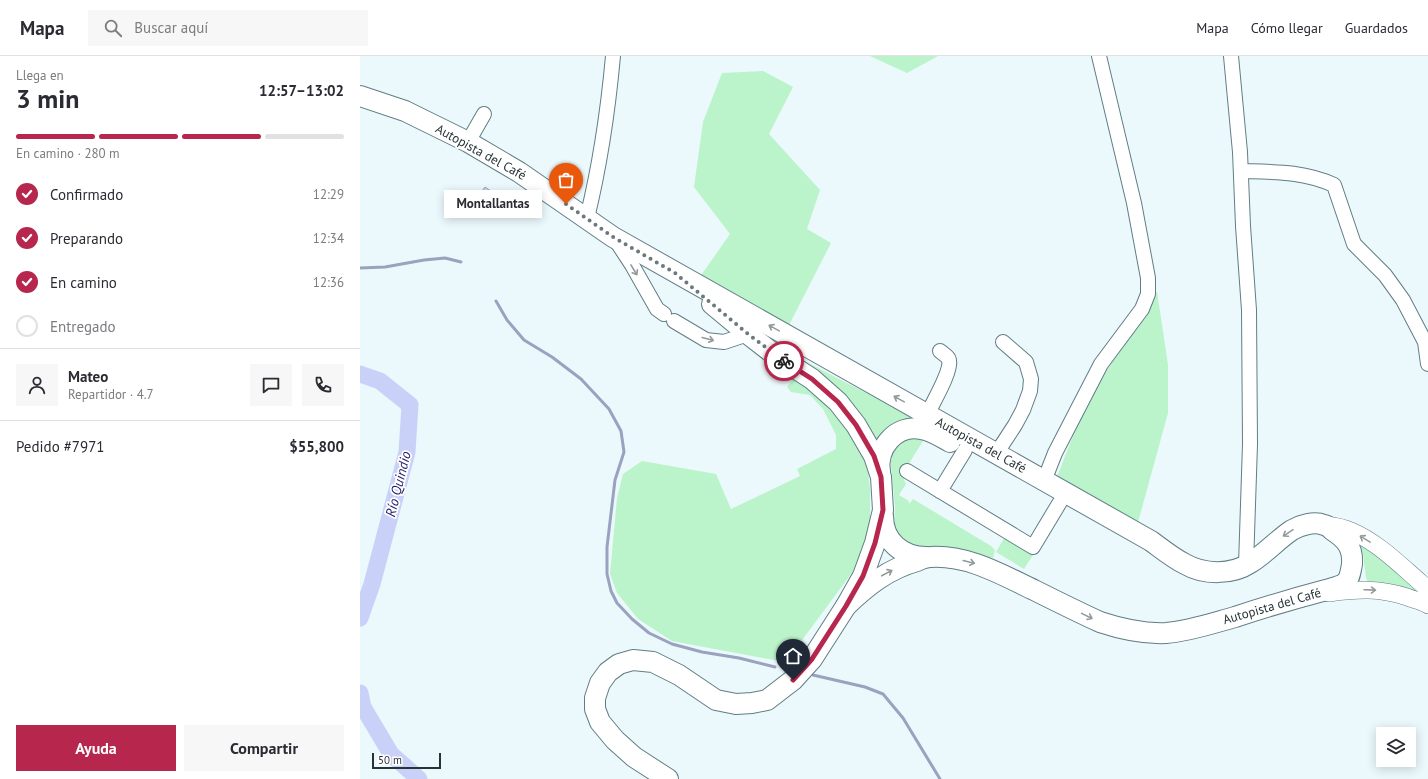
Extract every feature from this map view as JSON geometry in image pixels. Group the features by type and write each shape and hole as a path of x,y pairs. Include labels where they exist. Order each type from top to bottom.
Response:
{"highway":[{"name":"Autopista del Café","path":"360,96 404,111 468,142 519,172 613,237 1152,541 1175,559 1186,565 1203,571 1224,572 1246,565 1298,526 1309,524 1324,525 1343,536 1352,557 1352,569 1347,581 1343,584 1185,630 1166,633 1142,632 1116,628 1100,622 1000,573 977,564 930,557 906,564 884,574 864,589 846,606"},
{"name":"Autopista del Café","path":"675,273 748,334 775,355 812,379 838,402 856,425 874,456 881,477 883,510 875,543 863,576 846,606"},
{"path":"881,477 879,461 884,446 892,437 903,430 912,428 922,429 936,434 1146,550 1175,559"},
{"path":"883,510 883,522 887,535 894,545 905,553 917,557 930,557"},
{"path":"668,779 634,757 615,740 600,722 595,709 595,698 600,683 608,672 619,664 633,660 653,662 679,675 716,700 736,704 767,700 793,680 812,659 846,606"}],"main road":[{"path":"1324,525 1351,531 1370,542 1389,555 1428,590"},
{"path":"1303,596 1352,590 1373,590 1392,592 1428,605"}],"street":[{"path":"587,218 595,186 613,56"},
{"path":"1044,481 1055,453 1101,364 1142,309 1148,294 1148,278 1134,203 1099,56"},
{"path":"1231,56 1241,171 1249,310 1250,444 1246,565"},
{"path":"468,142 484,114"},
{"path":"1241,171 1291,172 1323,180 1334,185 1354,244 1385,275 1403,300 1425,342 1428,364"},
{"path":"613,237 632,265 657,310 706,340 724,342 748,334"},
{"path":"996,454 1023,410 1030,391 1032,379 1026,362 1003,342"},
{"path":"927,415 947,374 949,364 947,357 940,351"},
{"path":"940,491 965,450"},
{"path":"908,471 1033,547 1060,502"}],"green space":[{"path":"870,56 938,56 907,73"},
{"path":"763,71 793,87 769,134 820,190 807,229 831,243 787,329 697,281 730,234 694,187 703,122 722,73"},
{"path":"1157,291 1168,365 1168,413 1137,526 1055,482 1074,433 1093,392 1120,350 1146,317"},
{"path":"771,343 916,419 895,422 885,430 877,450"},
{"path":"795,377 834,406 867,461 870,490 870,526 860,562 791,655 783,660 774,660 672,641 638,619 617,593 610,574 617,498 623,474 642,461 716,474 731,509 800,476 797,469 836,449 836,435 823,409 810,395 791,392 787,387"},
{"path":"923,434 923,441 908,465 904,480 906,484 899,495 910,503 913,499 991,546 995,550 993,558 963,550 942,547 906,546 896,532 894,523 895,507 890,455 898,441"},
{"path":"1006,535 1035,552 1024,569 996,552"},
{"path":"1350,536 1381,557 1425,596 1404,588 1368,582 1366,578 1363,554"}],"water":[{"path":"485,187 495,194 486,205 477,198"}],"waterway":[{"path":"360,268 385,267 445,258 461,262"},
{"path":"496,301 507,320 524,340 552,357 581,379 609,409 621,431 624,452 615,480 607,547 607,574 611,591 617,603 632,619 649,633 672,644 702,652 739,658 775,667"},
{"name":"Río Quindio","path":"360,374 380,381 410,405 407,452 372,584 360,618"},
{"path":"813,675 865,687 883,694 903,718 940,779"},
{"name":"Río Quindio","path":"360,693 363,707 391,754 419,779"}],"way so far":[{"path":"566,204 613,237 675,273 748,334 784,361"}],"place":[{"name":"Montallantas","path":"566,204"}],"route":[{"path":"784,361 812,379 838,402 856,425 874,456 881,477 883,510 875,543 863,576 846,606 812,659 793,680"}]}
